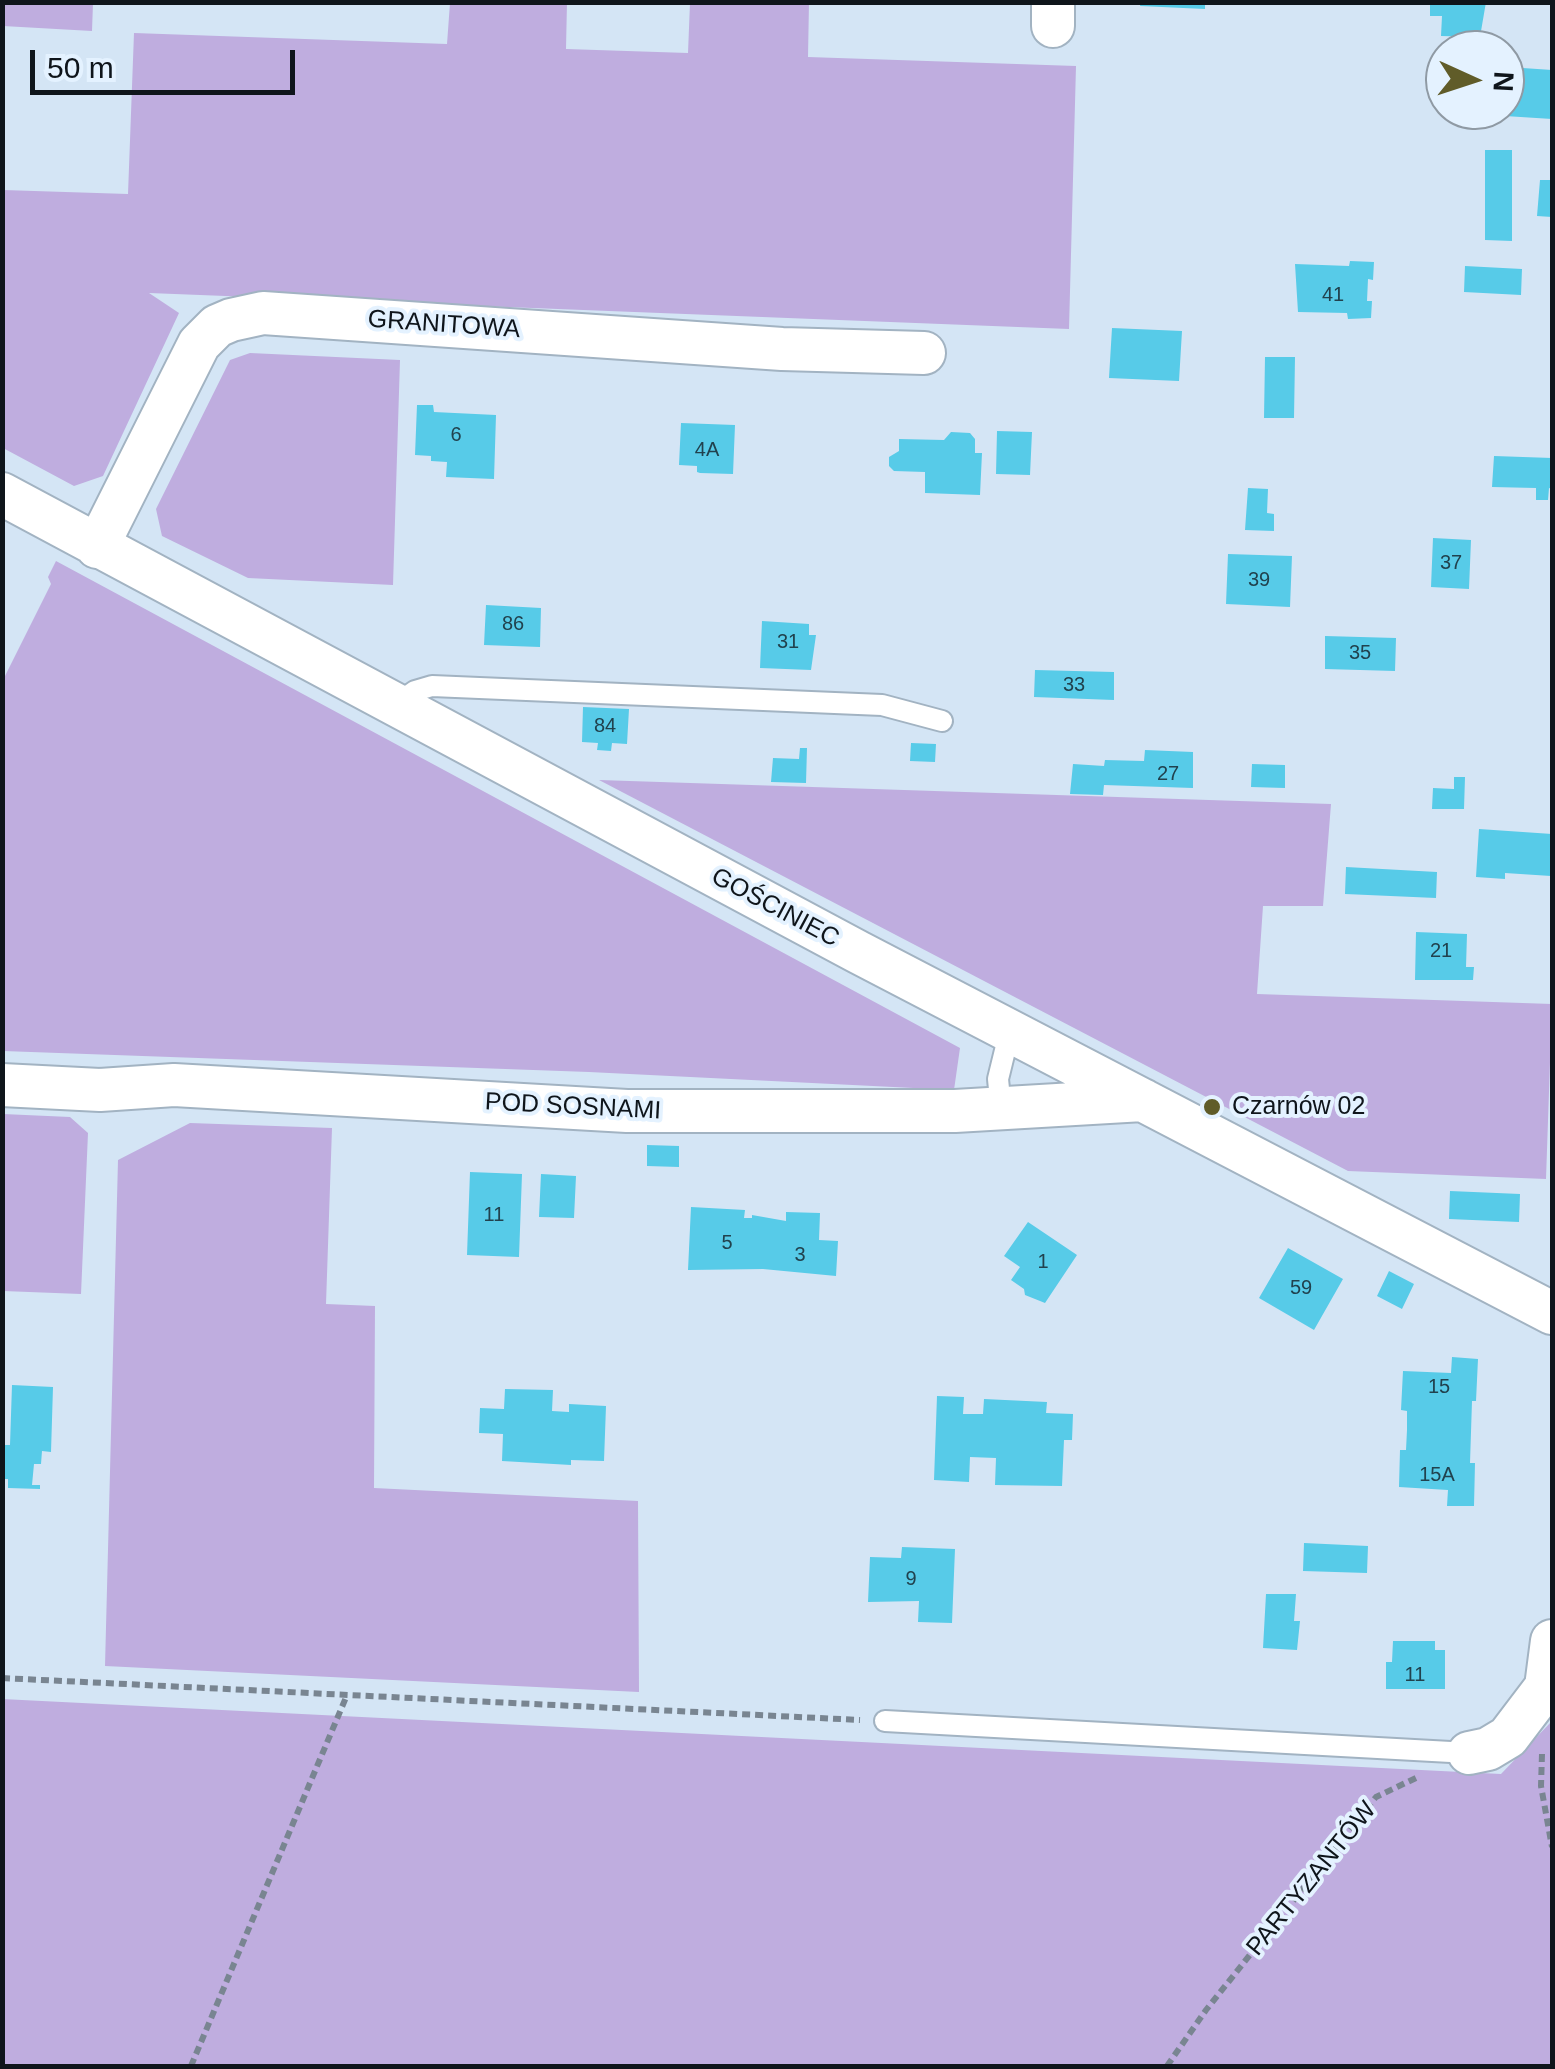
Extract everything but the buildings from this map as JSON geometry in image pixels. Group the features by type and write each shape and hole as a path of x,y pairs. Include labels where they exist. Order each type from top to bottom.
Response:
{"street":[{"name":"GRANITOWA","path":"97,546 199,344 217,326 231,320 263,313 782,349 924,353"},
{"name":"GOŚCINIEC","path":"2,494 1552,1313"},
{"name":"POD SOSNAMI","path":"2,1085 100,1090 174,1085 627,1111 1005,1109 1143,1100"},
{"path":"1469,1754 1508,1737 1546,1687 1552,1641"}],"lane":[{"path":"395,705 432,686 882,705 942,721"},
{"path":"1005,1109 998,1079 1010,1030"},
{"path":"885,1721 1469,1754"}],"path":[{"path":"2,1678 885,1721"},
{"path":"191,2066 347,1694"},
{"path":"1543,1746 1541,1786 1552,1846"},
{"name":"PARTYZANTÓW","path":"1167,2066 1206,2010 1376,1798 1469,1754"}],"shaded area":[{"path":"567,2 566,49 688,53 690,3 809,2 808,57 1076,66 1069,329 149,293 179,313 103,476 74,486 3,448 3,190 128,194 134,33 447,44 450,3"},
{"path":"2,3 93,3 92,31 3,26"},
{"path":"250,353 400,360 393,585 248,578 162,536 156,509 230,360"},
{"path":"56,561 960,1048 954,1090 589,1072 3,1051 3,680 51,584 48,577"},
{"path":"599,780 1331,804 1323,906 1263,906 1257,994 1552,1004 1546,1179 1348,1171"},
{"path":"3,1114 70,1117 88,1133 81,1294 3,1291"},
{"path":"190,1123 332,1128 326,1304 375,1306 374,1488 638,1501 639,1692 105,1666 118,1160"},
{"path":"2,1699 1501,1774 1552,1721 1552,2066 3,2066"}],"place":[{"name":"Czarnów 02","path":"1212,1107"}]}
